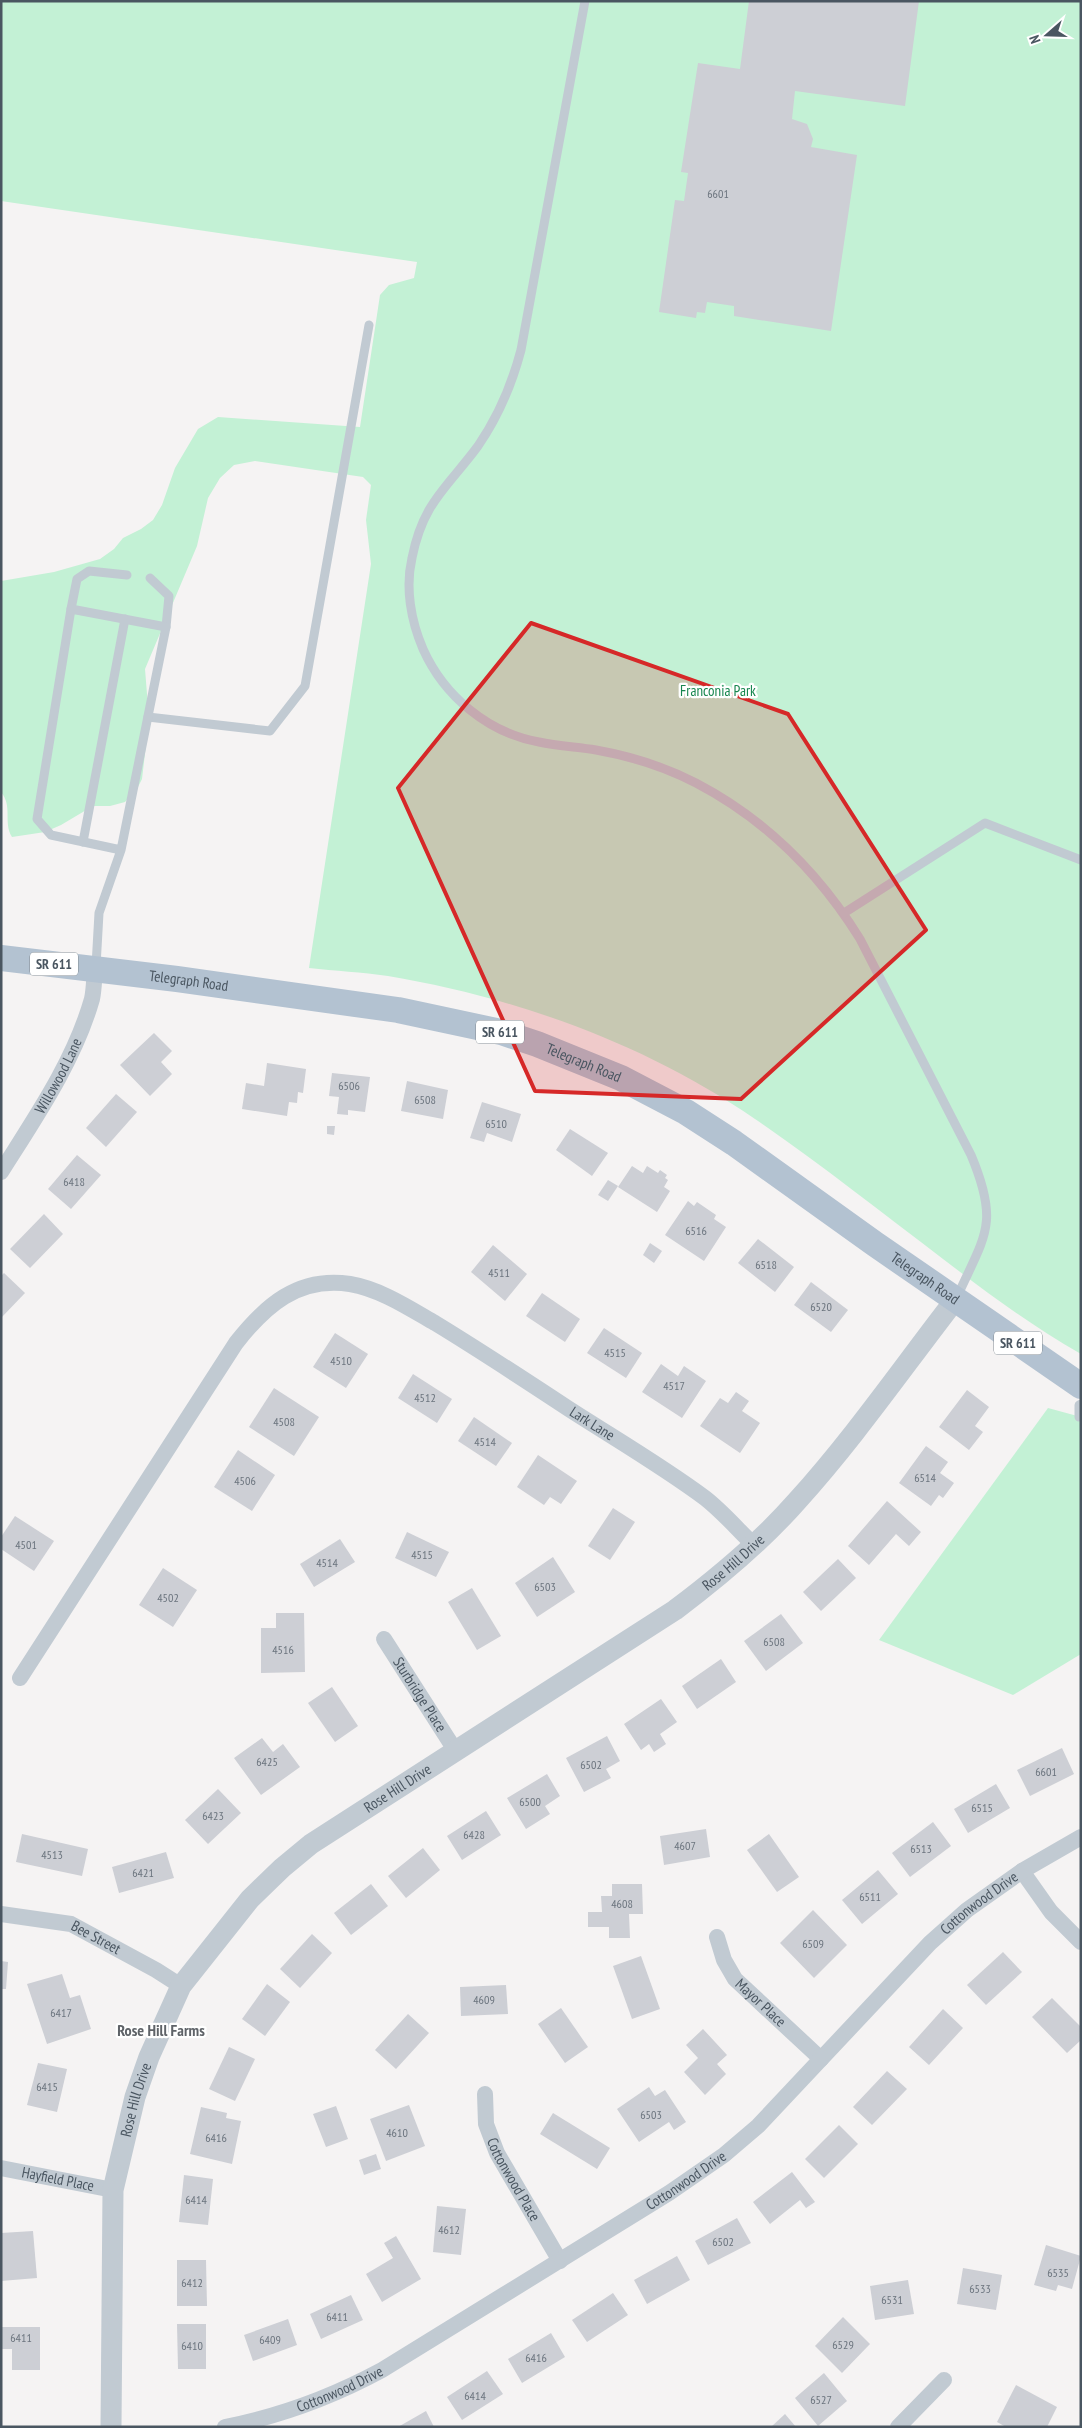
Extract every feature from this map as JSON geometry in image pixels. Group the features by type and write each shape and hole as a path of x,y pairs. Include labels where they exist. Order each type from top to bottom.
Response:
{"main road":[{"name":"Telegraph Road","path":"1,958 398,1010 492,1030 537,1044 622,1078 686,1112 734,1143 955,1300 1081,1386"}],"street":[{"name":"Willowood Lane","path":"1,1172 52,1090 80,1032 92,998 95,969"},
{"name":"Lark Lane","path":"20,1678 236,1343 256,1317 271,1304 311,1286 330,1283 349,1284 369,1289 422,1315 466,1341 706,1499 754,1545"},
{"name":"Rose Hill Drive","path":"111,2427 113,2190 135,2097 149,2057 181,1986 225,1928 250,1899 282,1868 340,1824 675,1610 708,1585 754,1545 797,1501 820,1474 955,1300"},
{"name":"Sturbridge Place","path":"384,1640 455,1750"},
{"name":"Cottonwood Drive","path":"225,2427 260,2420 286,2412 350,2387 382,2370 669,2193 724,2155 758,2126 930,1942 967,1910 1022,1871 1081,1837"},
{"path":"1022,1871 1051,1912 1081,1942"},
{"name":"Bee Street","path":"1,1914 71,1924 156,1970 181,1986"},
{"name":"Mayor Place","path":"718,1936 724,1960 735,1979 821,2059"},
{"name":"Cottonwood Place","path":"485,2094 486,2124 496,2154 560,2260"},
{"name":"Hayfield Place","path":"1,2168 113,2190"},
{"path":"898,2427 944,2380"}],"lane":[{"path":"585,1 521,350 514,375 490,427 477,447 435,498 417,535 411,561 409,592 418,635 428,660 450,691 470,710 490,724 511,734 538,742 596,750 631,758 694,782 733,804 764,826 792,851 844,913 869,956 971,1155 983,1185 987,1204 987,1229 955,1300"},
{"path":"148,717 270,731 305,686 369,325"},
{"path":"121,850 51,835 37,819 76,579 89,571 127,575"},
{"path":"95,969 99,913 121,850 166,627 169,596 150,578"},
{"path":"71,609 166,627"},
{"path":"83,842 125,619"},
{"path":"844,913 985,823 1081,860"},
{"path":"1079,1417 1079,1405 1081,1404"}],"highlighted area":[{"path":"531,623 788,714 926,930 741,1099 535,1091 398,788"}],"green space":[{"name":"Franconia Park","path":"1,1 1081,1 1081,1354 1044,1332 993,1297 826,1170 755,1119 713,1092 670,1068 579,1028 533,1011 485,997 437,985 388,976 309,968 371,564 366,520 371,485 363,477 255,461 234,465 220,478 208,498 197,546 145,669 149,719 142,779 138,787 125,802 110,806 93,806 45,832 12,837 8,826 7,803 1,792 1,581 54,572 100,559 114,549 123,538 141,529 153,520 162,505 175,468 198,429 218,417 360,427 380,295 389,285 414,278 417,262 1,201"},
{"path":"1048,1408 1081,1417 1081,1654 1013,1695 879,1640"}],"building":[{"path":"749,1 919,1 905,106 795,91 792,119 807,124 813,139 811,147 857,155 831,331 734,316 734,306 707,302 705,313 697,312 696,318 659,312 675,200 684,201 688,173 681,172 698,63 740,69"},
{"path":"154,1033 172,1051 161,1062 172,1074 150,1096 120,1065"},
{"path":"267,1063 306,1069 303,1093 298,1092 297,1103 289,1102 287,1116 242,1109 246,1083 264,1086"},
{"path":"332,1073 370,1077 365,1112 348,1110 348,1115 337,1114 339,1097 329,1096"},
{"path":"407,1081 448,1090 443,1119 401,1111"},
{"path":"116,1094 137,1112 106,1147 86,1128"},
{"path":"482,1102 521,1114 512,1142 487,1133 484,1142 470,1138"},
{"path":"327,1126 335,1126 334,1135 327,1134"},
{"path":"570,1129 608,1153 592,1176 556,1150"},
{"path":"77,1155 101,1175 71,1209 48,1189"},
{"path":"632,1166 643,1173 647,1166 658,1173 660,1170 667,1175 665,1178 668,1180 664,1187 670,1191 657,1212 618,1187"},
{"path":"608,1180 618,1186 608,1201 598,1195"},
{"path":"688,1201 694,1206 697,1202 716,1215 714,1219 726,1227 704,1261 665,1235"},
{"path":"44,1214 63,1234 30,1268 10,1249"},
{"path":"758,1239 794,1267 775,1292 738,1263"},
{"path":"650,1243 662,1251 654,1263 643,1255"},
{"path":"493,1245 527,1274 505,1301 471,1272"},
{"path":"4,1273 25,1293 1,1318 1,1276"},
{"path":"811,1282 848,1310 831,1332 794,1305"},
{"path":"542,1293 580,1319 565,1342 526,1316"},
{"path":"604,1328 642,1353 626,1378 587,1353"},
{"path":"335,1333 368,1354 346,1388 313,1367"},
{"path":"661,1364 678,1376 684,1366 706,1381 682,1418 642,1392"},
{"path":"413,1374 452,1399 437,1423 398,1398"},
{"path":"274,1388 319,1417 294,1456 249,1427"},
{"path":"967,1390 989,1407 975,1426 983,1432 969,1450 939,1427"},
{"path":"736,1392 749,1401 742,1411 760,1423 740,1453 700,1426 720,1398 728,1403"},
{"path":"474,1417 512,1443 496,1466 458,1441"},
{"path":"926,1446 948,1462 940,1473 954,1483 943,1498 939,1495 931,1506 899,1483"},
{"path":"238,1450 275,1475 252,1511 214,1487"},
{"path":"538,1455 577,1481 561,1504 550,1497 544,1505 517,1487"},
{"path":"887,1501 921,1532 909,1546 896,1534 869,1565 848,1546"},
{"path":"613,1508 635,1522 610,1560 588,1546"},
{"path":"15,1516 54,1541 34,1571 1,1549 1,1537"},
{"path":"407,1532 449,1552 436,1577 395,1558"},
{"path":"340,1539 355,1562 314,1587 300,1564"},
{"path":"553,1557 575,1592 537,1617 515,1583"},
{"path":"838,1559 856,1578 821,1611 803,1592"},
{"path":"163,1568 197,1590 173,1627 139,1605"},
{"path":"472,1588 501,1636 477,1650 448,1602"},
{"path":"276,1613 304,1613 305,1672 261,1673 261,1628 276,1628"},
{"path":"781,1614 803,1643 766,1671 744,1641"},
{"path":"721,1659 736,1682 697,1709 682,1686"},
{"path":"332,1687 358,1726 335,1742 308,1703"},
{"path":"661,1699 677,1722 660,1734 666,1744 654,1752 649,1744 641,1750 624,1724"},
{"path":"607,1736 620,1761 606,1769 611,1778 584,1792 566,1758"},
{"path":"262,1738 273,1752 283,1744 300,1767 261,1795 234,1758"},
{"path":"1062,1748 1074,1774 1030,1796 1017,1770"},
{"path":"547,1774 560,1796 545,1806 550,1814 526,1829 507,1798"},
{"path":"996,1784 1010,1808 968,1833 954,1809"},
{"path":"218,1789 241,1813 208,1844 185,1820"},
{"path":"486,1811 501,1835 462,1860 447,1836"},
{"path":"933,1822 951,1846 910,1877 892,1853"},
{"path":"706,1829 710,1857 664,1865 660,1836"},
{"path":"22,1834 88,1849 82,1876 16,1862"},
{"path":"769,1834 799,1877 777,1892 747,1850"},
{"path":"423,1848 440,1870 406,1898 388,1876"},
{"path":"166,1852 174,1878 119,1893 112,1867"},
{"path":"878,1870 898,1894 862,1924 842,1900"},
{"path":"371,1884 388,1906 351,1935 334,1913"},
{"path":"612,1884 642,1884 643,1914 629,1914 630,1938 609,1938 609,1927 588,1927 588,1912 602,1912 601,1896 612,1896"},
{"path":"813,1910 847,1945 814,1978 780,1943"},
{"path":"312,1934 332,1953 300,1988 280,1969"},
{"path":"1003,1952 1022,1972 986,2005 967,1985"},
{"path":"641,1956 660,2009 632,2019 613,1966"},
{"path":"1,1961 8,1962 6,1989 1,1989"},
{"path":"62,1974 70,1998 80,1995 91,2029 47,2044 27,1984"},
{"path":"267,1984 290,2002 265,2036 242,2019"},
{"path":"506,1985 508,2014 461,2016 460,1987"},
{"path":"1052,1998 1081,2027 1081,2040 1067,2053 1032,2017"},
{"path":"561,2008 588,2047 565,2063 538,2024"},
{"path":"943,2009 963,2028 929,2065 909,2047"},
{"path":"408,2014 429,2033 396,2069 375,2050"},
{"path":"703,2029 727,2055 717,2064 726,2074 705,2095 684,2072 698,2058 686,2045"},
{"path":"229,2047 255,2059 235,2101 209,2089"},
{"path":"38,2063 67,2069 57,2112 27,2105"},
{"path":"887,2071 907,2089 872,2125 853,2107"},
{"path":"649,2087 655,2096 665,2090 686,2122 674,2130 669,2122 639,2142 617,2109"},
{"path":"409,2105 425,2146 386,2161 370,2119"},
{"path":"336,2106 348,2139 326,2147 313,2114"},
{"path":"201,2107 227,2113 226,2118 241,2121 232,2164 190,2154"},
{"path":"553,2113 610,2148 597,2169 540,2134"},
{"path":"839,2125 858,2144 824,2178 805,2159"},
{"path":"376,2154 381,2169 364,2175 359,2160"},
{"path":"792,2172 815,2202 806,2208 800,2200 770,2224 753,2202"},
{"path":"184,2175 213,2179 208,2225 179,2222"},
{"path":"437,2206 466,2209 461,2255 433,2252"},
{"path":"737,2218 751,2243 708,2265 695,2241"},
{"path":"33,2231 37,2278 1,2281 1,2233"},
{"path":"396,2236 421,2279 382,2302 366,2274 393,2258 384,2243"},
{"path":"1046,2245 1081,2256 1072,2289 1058,2285 1056,2291 1034,2285"},
{"path":"677,2256 690,2280 647,2304 634,2280"},
{"path":"177,2260 206,2260 207,2306 177,2306"},
{"path":"963,2268 1002,2275 996,2310 957,2304"},
{"path":"908,2280 914,2314 875,2320 870,2286"},
{"path":"613,2293 628,2315 587,2342 572,2320"},
{"path":"351,2295 363,2320 321,2339 310,2314"},
{"path":"843,2317 870,2344 842,2373 815,2346"},
{"path":"288,2319 297,2345 253,2361 244,2335"},
{"path":"177,2324 206,2324 206,2369 178,2369"},
{"path":"2,2327 40,2327 40,2370 12,2370 12,2349 2,2349"},
{"path":"551,2333 565,2357 522,2383 508,2359"},
{"path":"487,2371 503,2394 462,2420 447,2397"},
{"path":"824,2373 847,2401 818,2426 795,2398"},
{"path":"1016,2385 1057,2407 1047,2427 1006,2427 997,2422"},
{"path":"426,2411 434,2427 398,2427"},
{"path":"785,2414 796,2427 771,2427"}],"district":[{"name":"Rose Hill Farms","path":"161,2030"}]}
